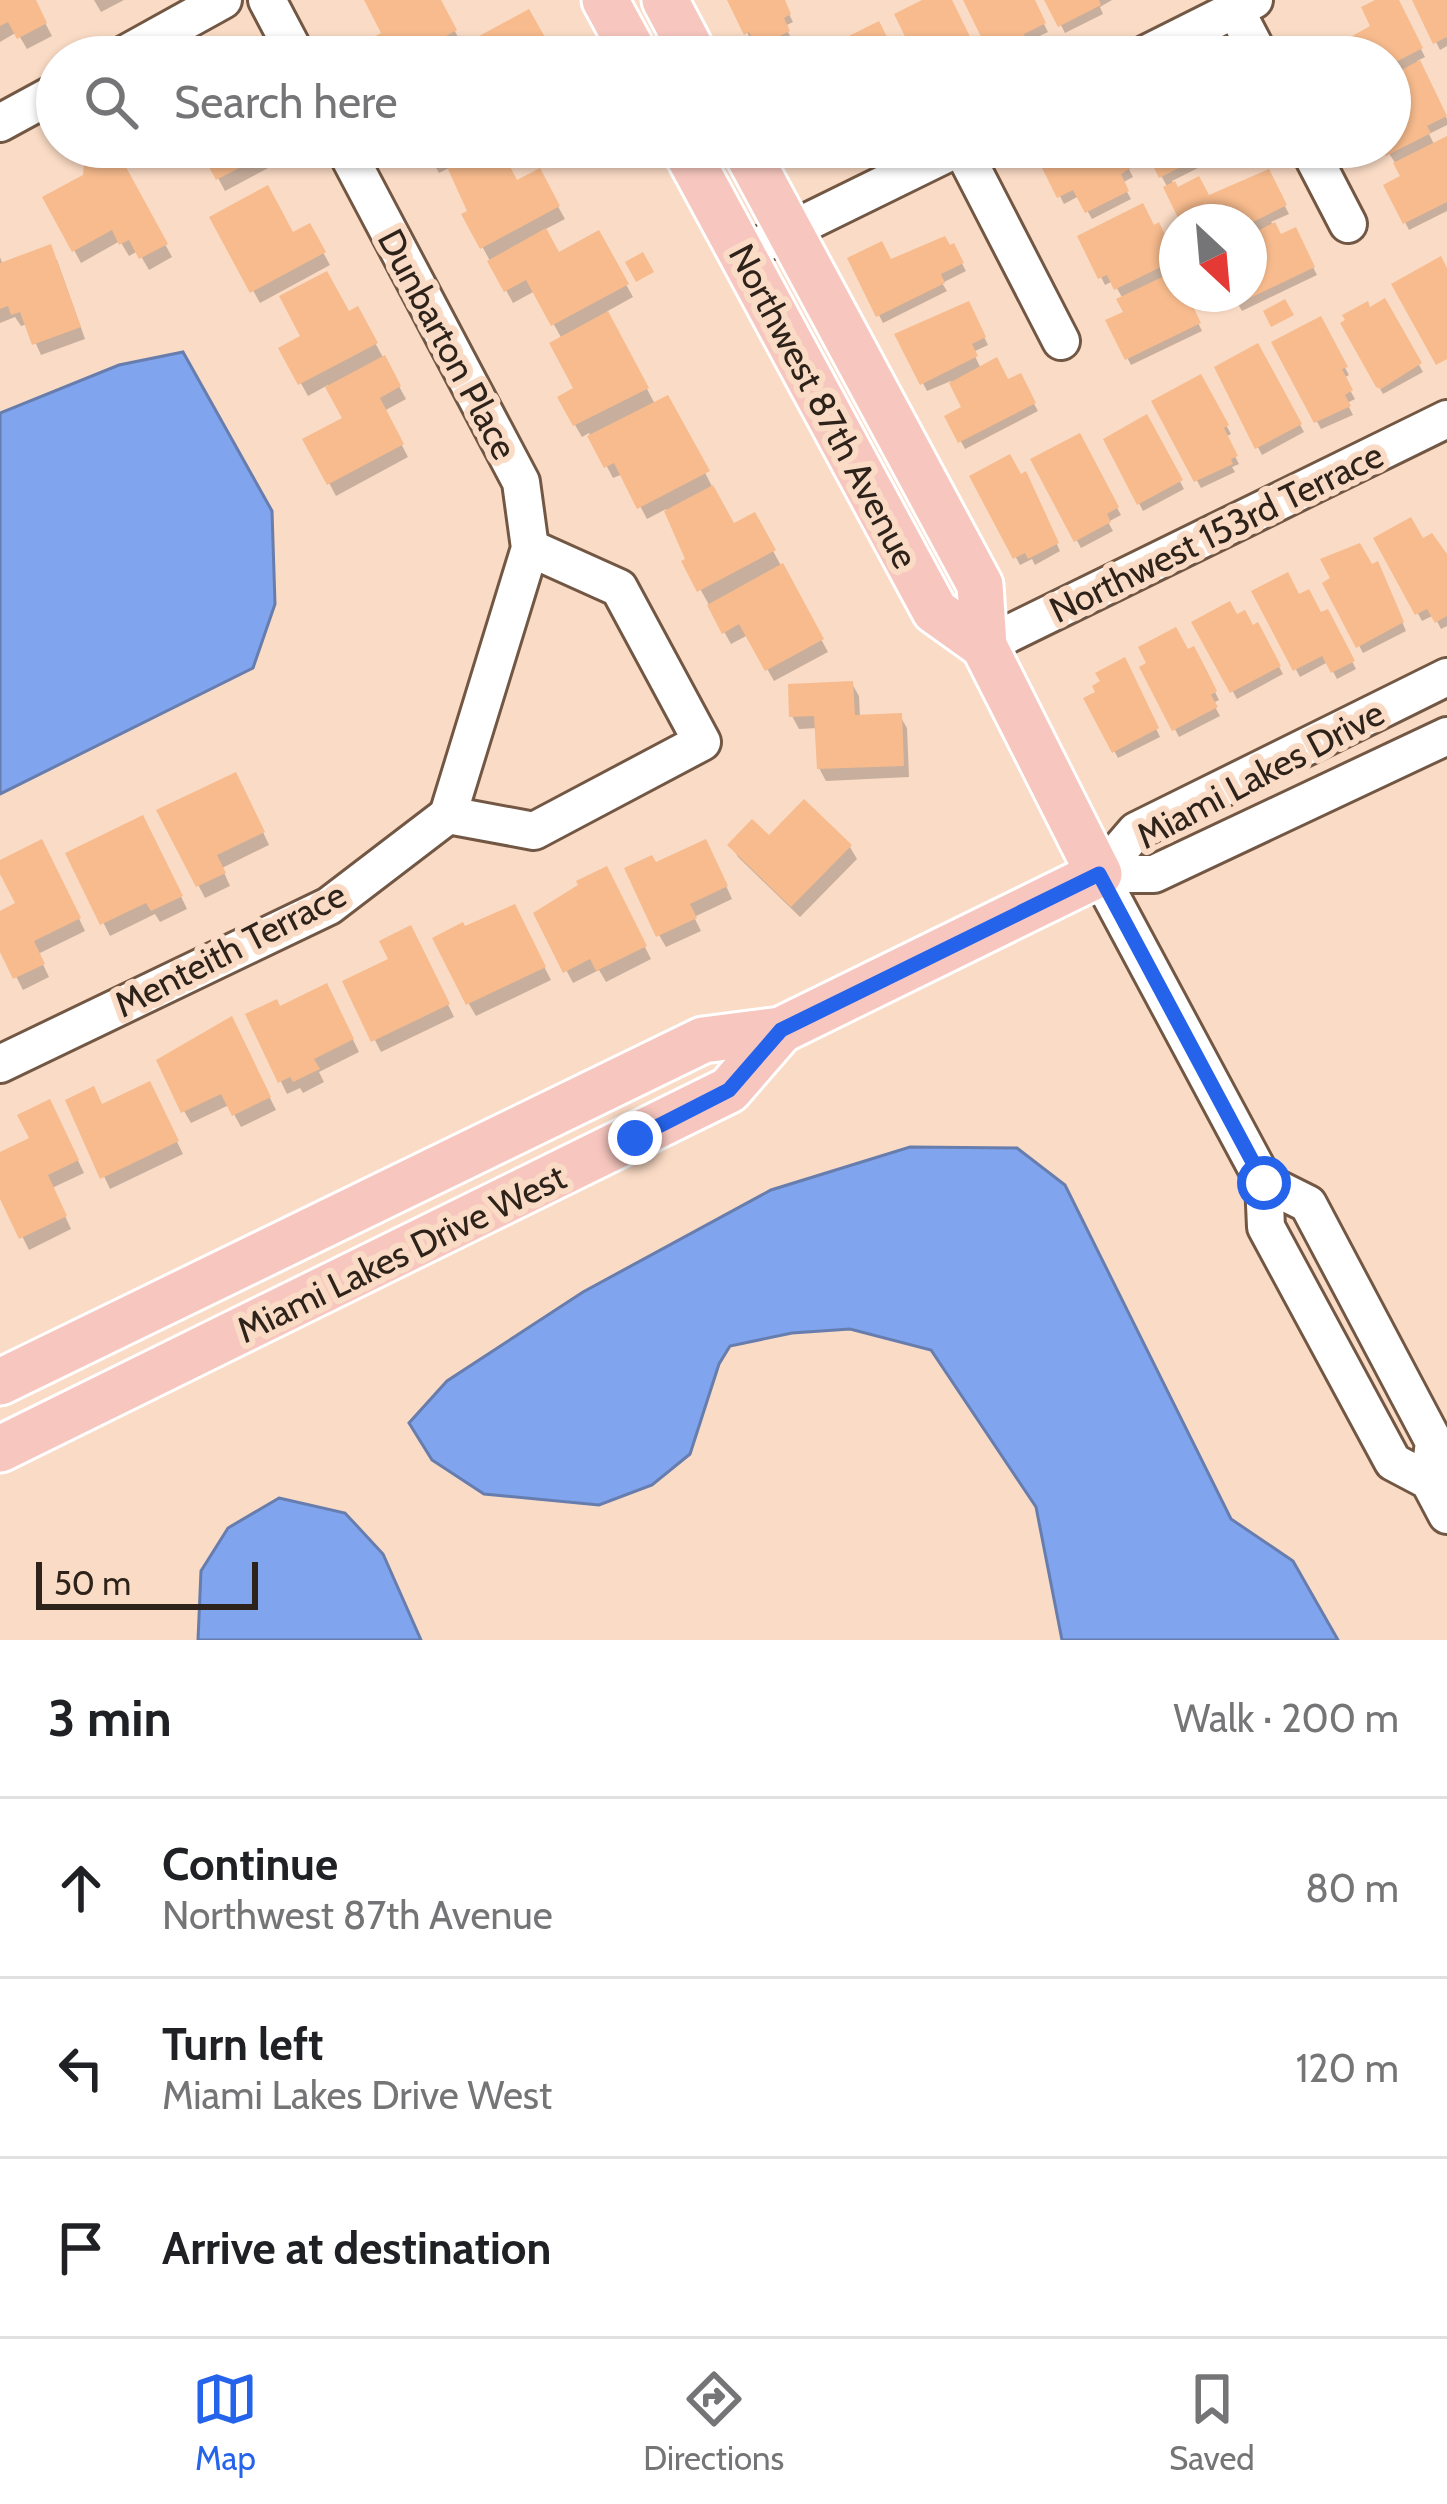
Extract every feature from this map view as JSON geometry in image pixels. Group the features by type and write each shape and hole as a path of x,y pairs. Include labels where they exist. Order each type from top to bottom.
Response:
{"main road":[{"path":"605,0 624,36"},
{"path":"664,0 684,36"},
{"name":"Northwest 87th Avenue","path":"695,168 935,611 984,646"},
{"name":"Northwest 87th Avenue","path":"755,168 980,585 984,646 1099,874"},
{"name":"Miami Lakes Drive West","path":"0,1382 704,1040 781,1030 1099,874"},
{"name":"Miami Lakes Drive West","path":"0,1449 729,1090 781,1030"}],"street":[{"path":"158,36 223,0"},
{"path":"267,0 286,36"},
{"path":"1182,36 1245,5 1254,36"},
{"path":"0,123 36,103"},
{"name":"Dunbarton Place","path":"355,168 521,482 530,548 448,815"},
{"path":"742,254 918,168"},
{"path":"972,168 1061,341"},
{"path":"1319,168 1348,224"},
{"name":"Northwest 153rd Terrace","path":"984,646 1447,419"},
{"path":"448,815 534,831 702,742 619,588 530,548"},
{"name":"Miami Lakes Drive","path":"1099,874 1136,831 1447,677"},
{"name":"Miami Lakes Drive","path":"1099,874 1154,874 1447,736"},
{"name":"Menteith Terrace","path":"0,1064 329,906 448,815"},
{"name":"Northwest 87th Avenue","path":"1099,874 1264,1183 1266,1227 1393,1462 1429,1481 1447,1515"}],"water":[{"path":"183,352 272,511 275,604 253,668 0,794 0,413 119,365"},
{"path":"910,1147 1017,1148 1065,1185 1231,1519 1293,1561 1338,1640 1062,1640 1036,1507 931,1350 850,1329 792,1333 730,1346 719,1364 690,1454 652,1485 599,1505 484,1494 432,1460 409,1423 447,1381 583,1292 771,1190"},
{"path":"279,1498 345,1513 383,1554 421,1640 198,1640 201,1571 228,1528"}],"building":[{"path":"0,0 36,0 47,23 17,39 8,22 0,26"},
{"path":"364,0 441,0 457,30 446,36 376,36 381,33"},
{"path":"727,0 785,0 791,14 784,18 790,31 780,36 744,35"},
{"path":"922,0 952,0 970,36 905,36 894,14"},
{"path":"963,0 1035,0 1046,23 1025,36 981,36"},
{"path":"1044,0 1099,0 1101,5 1058,27"},
{"path":"1375,0 1399,0 1423,48 1411,54 1411,36 1352,36 1370,26 1361,7"},
{"path":"1412,0 1447,0 1447,37 1433,44"},
{"path":"529,9 544,36 480,36"},
{"path":"879,21 886,36 849,36"},
{"path":"1420,60 1447,116 1427,126 1431,133 1411,143 1411,65"},
{"path":"1447,136 1447,202 1403,224 1383,185 1400,176 1396,168 1411,168 1411,154"},
{"path":"84,168 126,168 168,244 139,259 129,240 119,245 112,230 72,252 42,197 83,175"},
{"path":"209,168 239,168 216,180"},
{"path":"447,168 511,168 517,180 540,168 560,206 480,249 461,214 467,211"},
{"path":"1042,168 1131,168 1121,174 1129,191 1085,213 1073,190 1057,198"},
{"path":"1154,168 1179,168 1159,178"},
{"path":"1269,169 1287,205 1267,215 1267,204 1171,204 1163,187 1175,181 1178,187 1199,176 1209,195"},
{"path":"268,185 293,232 310,223 326,252 250,293 209,217"},
{"path":"1143,203 1154,225 1159,222 1159,268 1114,290 1107,275 1098,279 1077,236"},
{"path":"1275,222 1281,234 1296,227 1315,267 1267,290 1267,226"},
{"path":"546,228 559,252 599,230 629,284 551,326 526,280 504,292 487,261"},
{"path":"945,236 964,263 941,274 945,283 876,317 847,258 882,241 891,259"},
{"path":"51,244 81,327 32,345 20,312 11,315 8,306 0,309 0,263"},
{"path":"643,252 654,272 636,282 625,262"},
{"path":"1441,256 1447,268 1447,359 1436,365 1391,284"},
{"path":"327,271 349,311 358,306 378,343 298,385 278,348 300,336 279,296"},
{"path":"1159,279 1159,312 1196,312 1201,323 1125,360 1105,320 1123,312 1116,299"},
{"path":"1385,298 1422,363 1381,389 1340,323 1345,320 1342,315"},
{"path":"1285,299 1294,315 1271,327 1264,312"},
{"path":"969,301 986,337 972,344 978,356 920,385 894,334"},
{"path":"608,311 649,388 573,426 557,397 573,388 549,343"},
{"path":"1321,316 1348,367 1342,369 1353,390 1345,395 1351,406 1314,423 1271,342"},
{"path":"1258,343 1302,424 1255,449 1214,367"},
{"path":"385,355 401,386 380,398 404,444 327,485 302,439 342,418 325,387"},
{"path":"997,357 1008,379 1021,373 1036,403 958,443 944,416 961,407 949,383"},
{"path":"1201,374 1229,425 1224,428 1238,456 1231,459 1233,464 1194,482 1151,401"},
{"path":"668,395 710,471 637,509 614,463 604,468 587,436"},
{"path":"1147,414 1183,480 1137,505 1103,439"},
{"path":"1080,433 1119,507 1107,514 1111,522 1074,542 1030,459"},
{"path":"1010,454 1021,474 1026,471 1059,543 1028,559 1025,553 1013,559 969,476"},
{"path":"713,485 734,523 755,512 776,550 697,592 664,511"},
{"path":"1411,517 1423,538 1432,533 1447,554 1447,616 1435,623 1427,609 1415,615 1373,538"},
{"path":"1360,543 1372,564 1378,561 1404,622 1356,648 1322,583 1330,578 1320,559"},
{"path":"783,563 824,639 765,671 739,624 722,634 707,605"},
{"path":"1288,572 1299,594 1309,589 1321,612 1328,609 1355,661 1331,673 1322,656 1293,671 1251,591"},
{"path":"1230,601 1237,614 1245,610 1253,625 1258,622 1281,666 1230,693 1191,622"},
{"path":"1176,627 1188,649 1194,646 1217,691 1211,695 1218,707 1172,731 1139,667 1146,663 1138,647"},
{"path":"1125,657 1159,728 1112,753 1083,698 1095,692 1092,686 1100,681 1095,673"},
{"path":"853,681 855,715 902,713 904,766 817,769 814,716 789,717 788,684"},
{"path":"236,772 265,832 217,855 226,873 196,887 156,810"},
{"path":"804,799 852,845 791,907 727,845 752,819 769,835"},
{"path":"143,815 183,896 151,911 146,903 100,925 65,853"},
{"path":"42,839 81,918 34,941 45,964 13,979 0,952 0,911 15,903 0,874 0,860"},
{"path":"706,839 728,886 690,904 697,918 656,937 624,868 652,855 656,862"},
{"path":"607,866 647,946 596,971 590,959 563,973 533,913 578,885 576,881"},
{"path":"515,904 546,967 466,1005 432,938"},
{"path":"411,925 450,1004 371,1042 342,981 388,959 379,941"},
{"path":"327,983 354,1039 314,1059 320,1069 293,1082 290,1077 278,1083 245,1014 277,999 280,1006"},
{"path":"232,1016 271,1097 232,1116 221,1094 181,1113 156,1060"},
{"path":"150,1081 179,1141 100,1179 65,1100 94,1086 102,1104"},
{"path":"50,1099 79,1160 48,1175 67,1216 19,1239 0,1199 0,1152 29,1138 17,1115"}],"route":[{"path":"635,1138 729,1090 781,1030 1099,874 1264,1183"}]}
